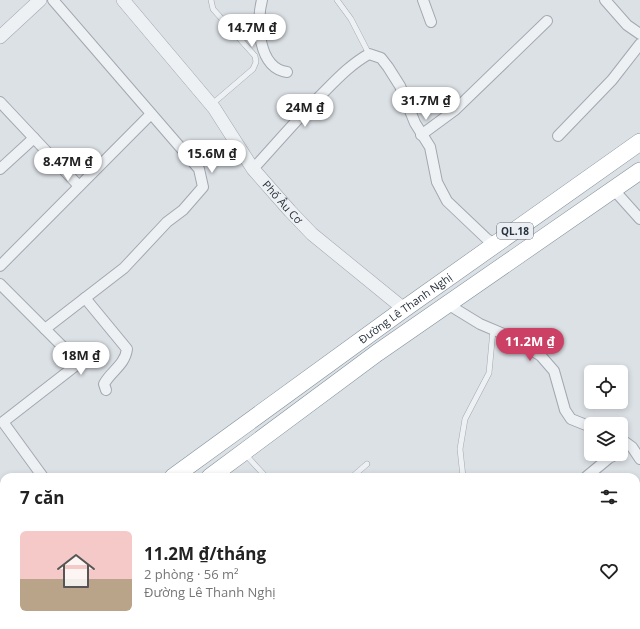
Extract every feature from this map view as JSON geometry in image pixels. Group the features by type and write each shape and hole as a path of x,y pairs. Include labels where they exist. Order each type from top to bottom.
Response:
{"highway":[{"name":"Đường Lê Thanh Nghị","path":"180,473 391,320 404,309 640,142"},
{"name":"Đường Lê Thanh Nghị","path":"215,473 402,335 640,171"}],"street":[{"path":"0,37 40,0"},
{"path":"45,330 124,268 167,222 183,210 203,187 199,169 53,0"},
{"name":"Phố Âu Cơ","path":"122,0 211,105 253,169 312,234 404,309"},
{"path":"262,0 258,14 263,45 268,60 273,67 287,72"},
{"path":"423,0 432,22"},
{"path":"605,0 627,25 640,34"},
{"path":"421,135 455,110 547,21"},
{"path":"558,136 612,80 640,44"},
{"path":"253,169 301,116 355,61 369,54 381,58 388,66 400,86 421,135 430,147 437,182 447,201 487,239 496,245"},
{"path":"0,102 79,186"},
{"path":"0,266 151,114"},
{"path":"0,169 34,138"},
{"path":"614,190 640,219"},
{"path":"0,284 79,363 2,421 39,473"},
{"path":"85,298 127,349 126,355 121,364 106,380 104,384 106,390"},
{"path":"449,304 493,330 513,338 541,356 554,371 566,410 571,419 584,424"},
{"path":"636,444 640,459"},
{"path":"591,473 605,461"}],"lane":[{"path":"211,0 213,9 255,56 256,62 253,69 211,105"},
{"path":"337,0 351,19 369,54"},
{"path":"463,473 460,450 465,419 489,373 493,330"},
{"path":"243,452 262,473"},
{"path":"357,473 367,464"}]}
